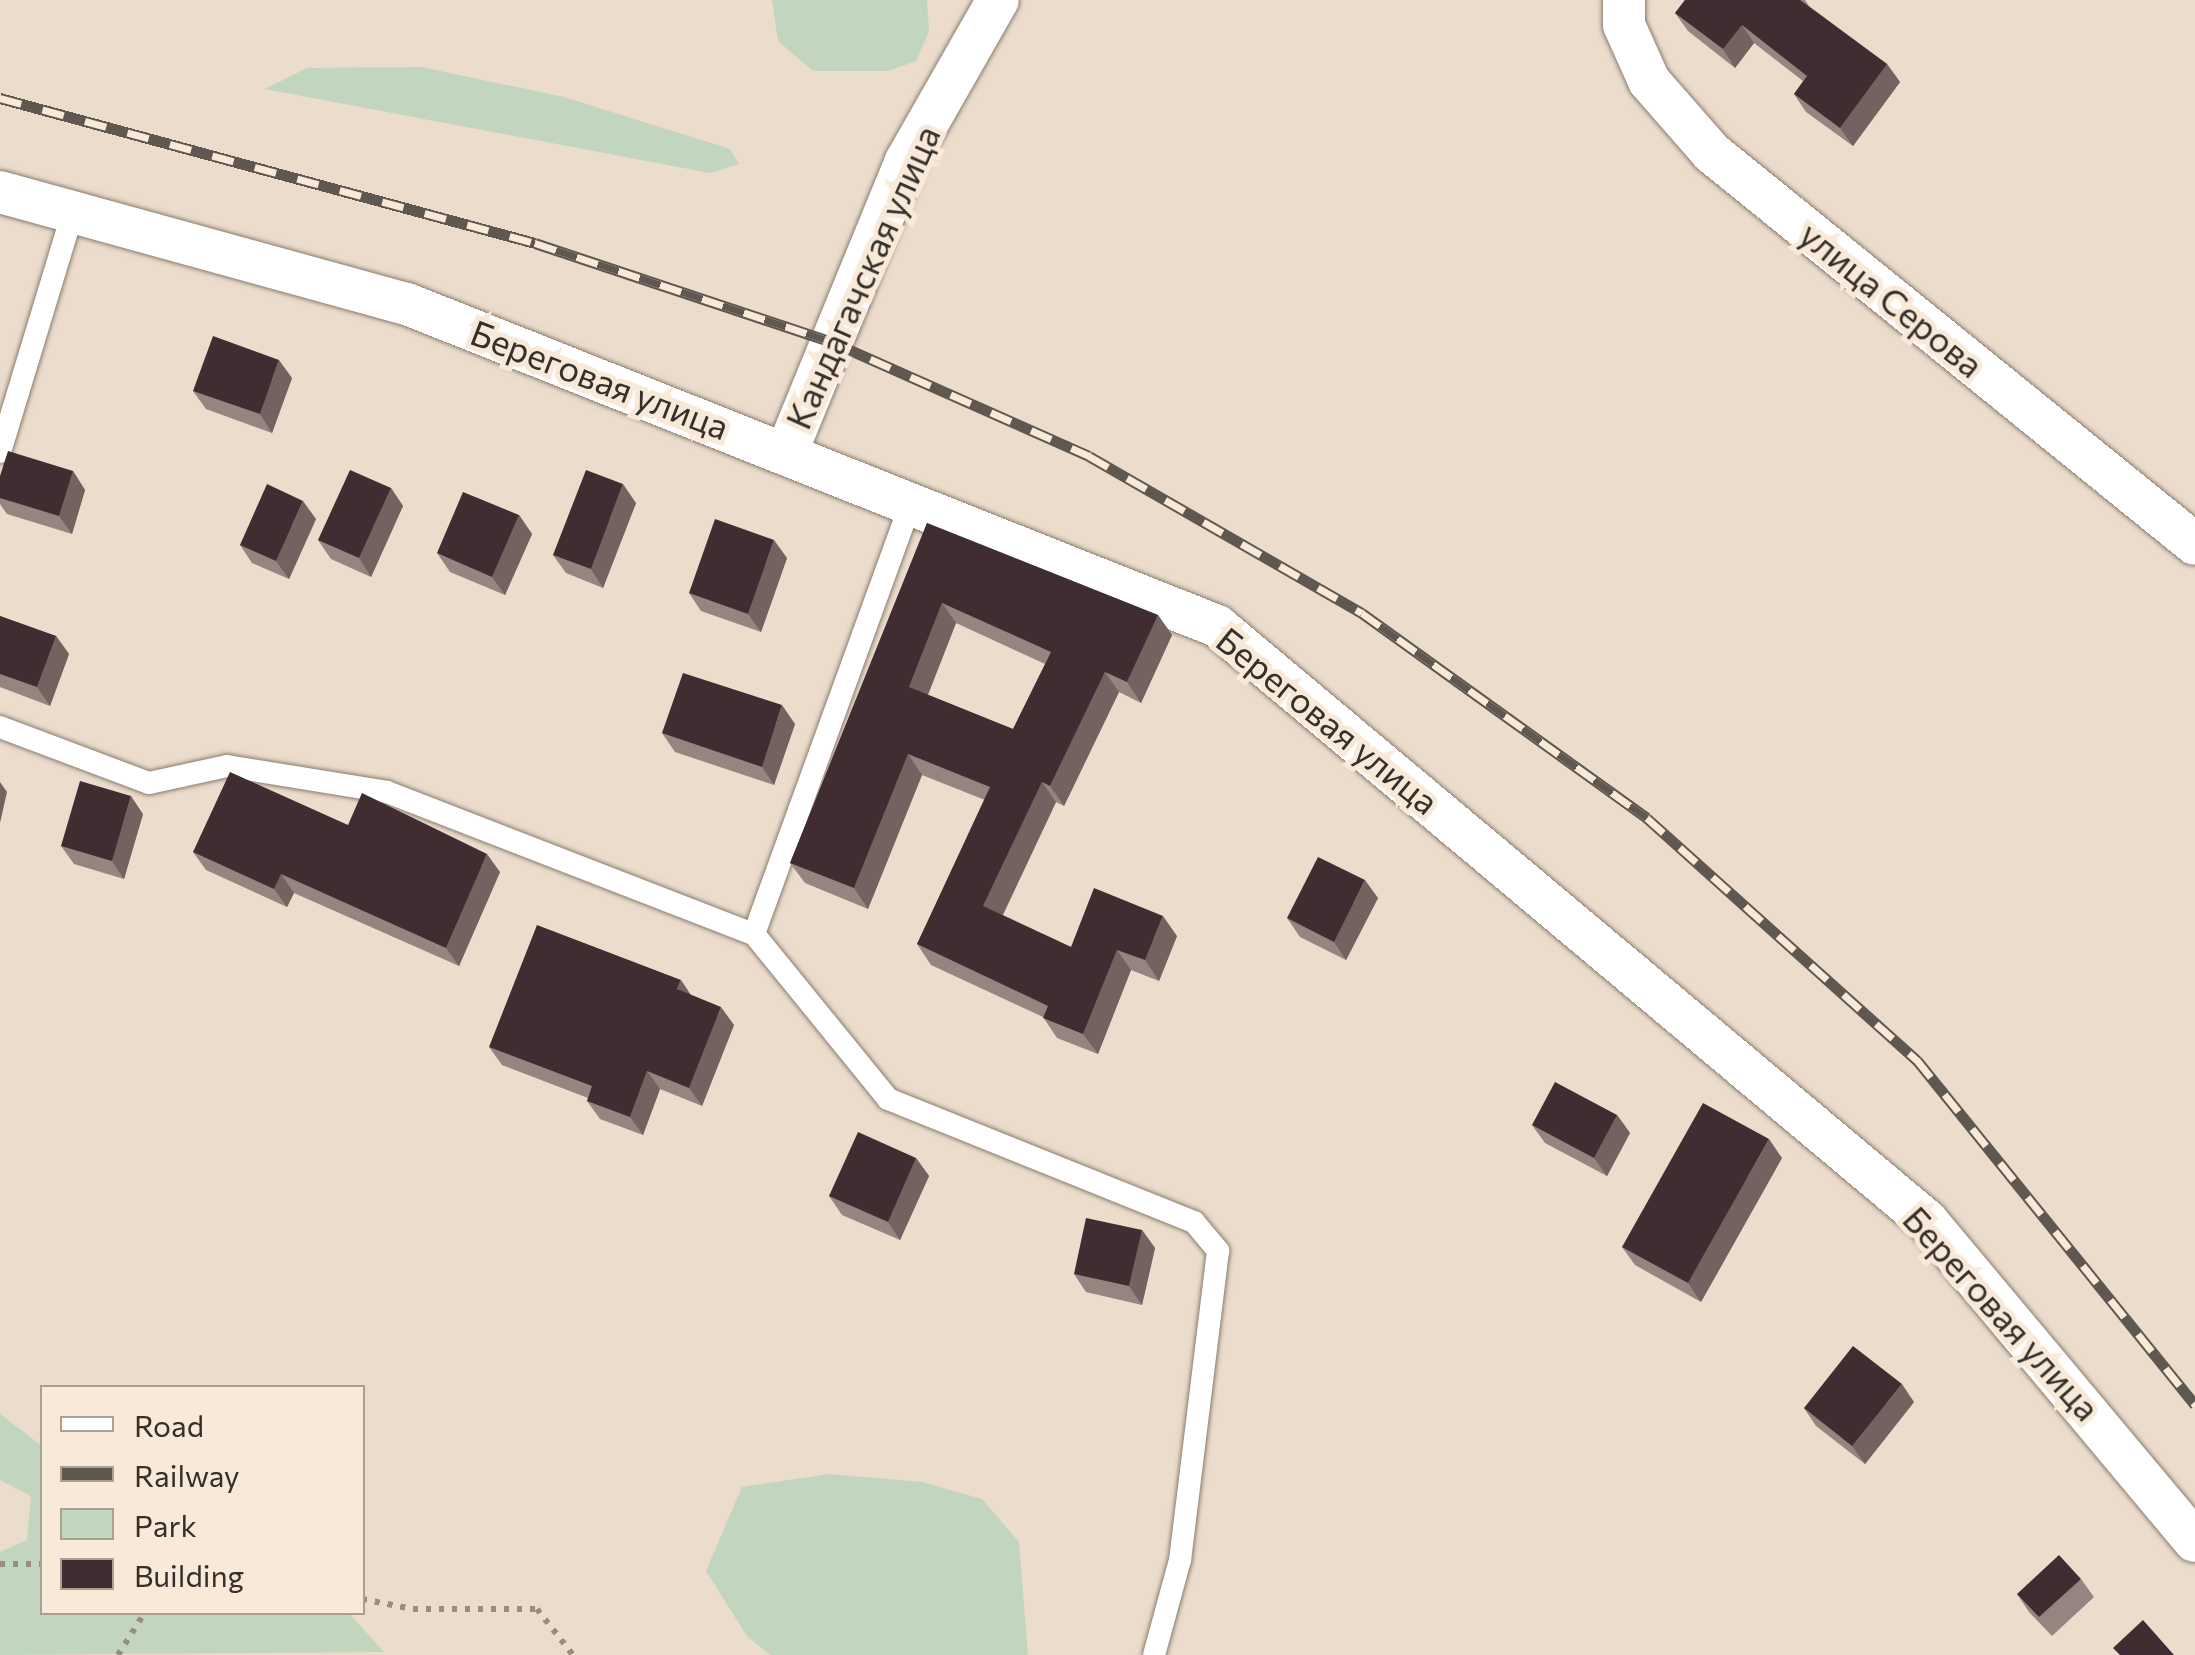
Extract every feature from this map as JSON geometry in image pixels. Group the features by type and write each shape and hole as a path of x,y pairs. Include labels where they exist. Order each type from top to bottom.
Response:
{"street":[{"name":"Кандагачская улица","path":"786,451 906,161 998,0"},
{"name":"улица Серова","path":"1624,12 1648,81 1712,154 2195,544"},
{"name":"Береговая улица","path":"0,192 406,304 912,500 1217,626 1927,1221 2195,1541"}],"lane":[{"path":"0,452 73,212"},
{"path":"754,934 912,500"},
{"path":"0,727 149,783 228,766 387,792 754,934 888,1099 1194,1222 1218,1251 1180,1560 1154,1655"}],"path":[{"path":"0,1564 40,1564"},
{"path":"365,1600 413,1609 537,1609 573,1655"},
{"path":"118,1655 143,1615"}],"green space":[{"path":"772,0 927,0 929,32 916,61 888,71 813,71 778,41"},
{"path":"421,67 564,97 730,149 739,164 710,173 265,89 307,68"},
{"path":"0,1414 40,1444 40,1615 351,1615 384,1652 0,1655 0,1552 27,1540 31,1496 0,1480"},
{"path":"829,1474 922,1482 982,1499 1019,1542 1028,1655 770,1655 747,1636 706,1571 742,1487"}],"building":[{"path":"1685,0 1800,0 1887,64 1840,128 1794,94 1807,76 1742,25 1723,49 1675,13"},
{"path":"213,336 279,360 260,414 193,391"},
{"path":"8,451 73,471 59,516 0,498 0,476"},
{"path":"350,470 391,488 359,558 318,540"},
{"path":"586,470 623,484 591,569 553,555"},
{"path":"267,484 303,501 276,561 240,545"},
{"path":"463,492 519,515 492,577 437,553"},
{"path":"715,519 774,540 748,614 689,593"},
{"path":"927,523 1158,615 1127,682 1105,672 1050,786 1042,782 983,906 1071,947 1094,888 1163,916 1145,960 1117,950 1083,1034 1043,1018 1048,1006 917,944 990,787 908,754 854,888 790,863","holes":["942,603 1051,652 1013,729 909,687"]},
{"path":"0,616 56,636 37,687 0,674"},
{"path":"683,673 782,705 762,767 662,733"},
{"path":"230,772 348,825 362,793 487,854 446,948 281,874 274,889 193,852"},
{"path":"80,781 131,796 112,861 61,846"},
{"path":"1318,857 1365,880 1334,942 1287,918"},
{"path":"537,925 681,980 677,989 721,1007 689,1088 647,1071 630,1117 587,1101 592,1086 489,1047"},
{"path":"1555,1082 1617,1115 1594,1158 1532,1125"},
{"path":"1703,1103 1769,1139 1688,1283 1622,1247"},
{"path":"858,1132 916,1158 888,1222 829,1196"},
{"path":"1086,1218 1142,1230 1129,1286 1074,1274"},
{"path":"1853,1346 1902,1384 1852,1446 1804,1408"},
{"path":"2059,1555 2081,1579 2039,1617 2017,1594"},
{"path":"2143,1620 2174,1655 2120,1655 2113,1648"}],"railway":[{"path":"0,98 535,243 830,341 1089,456 1362,613 1647,818 1917,1060 2195,1405"}]}
